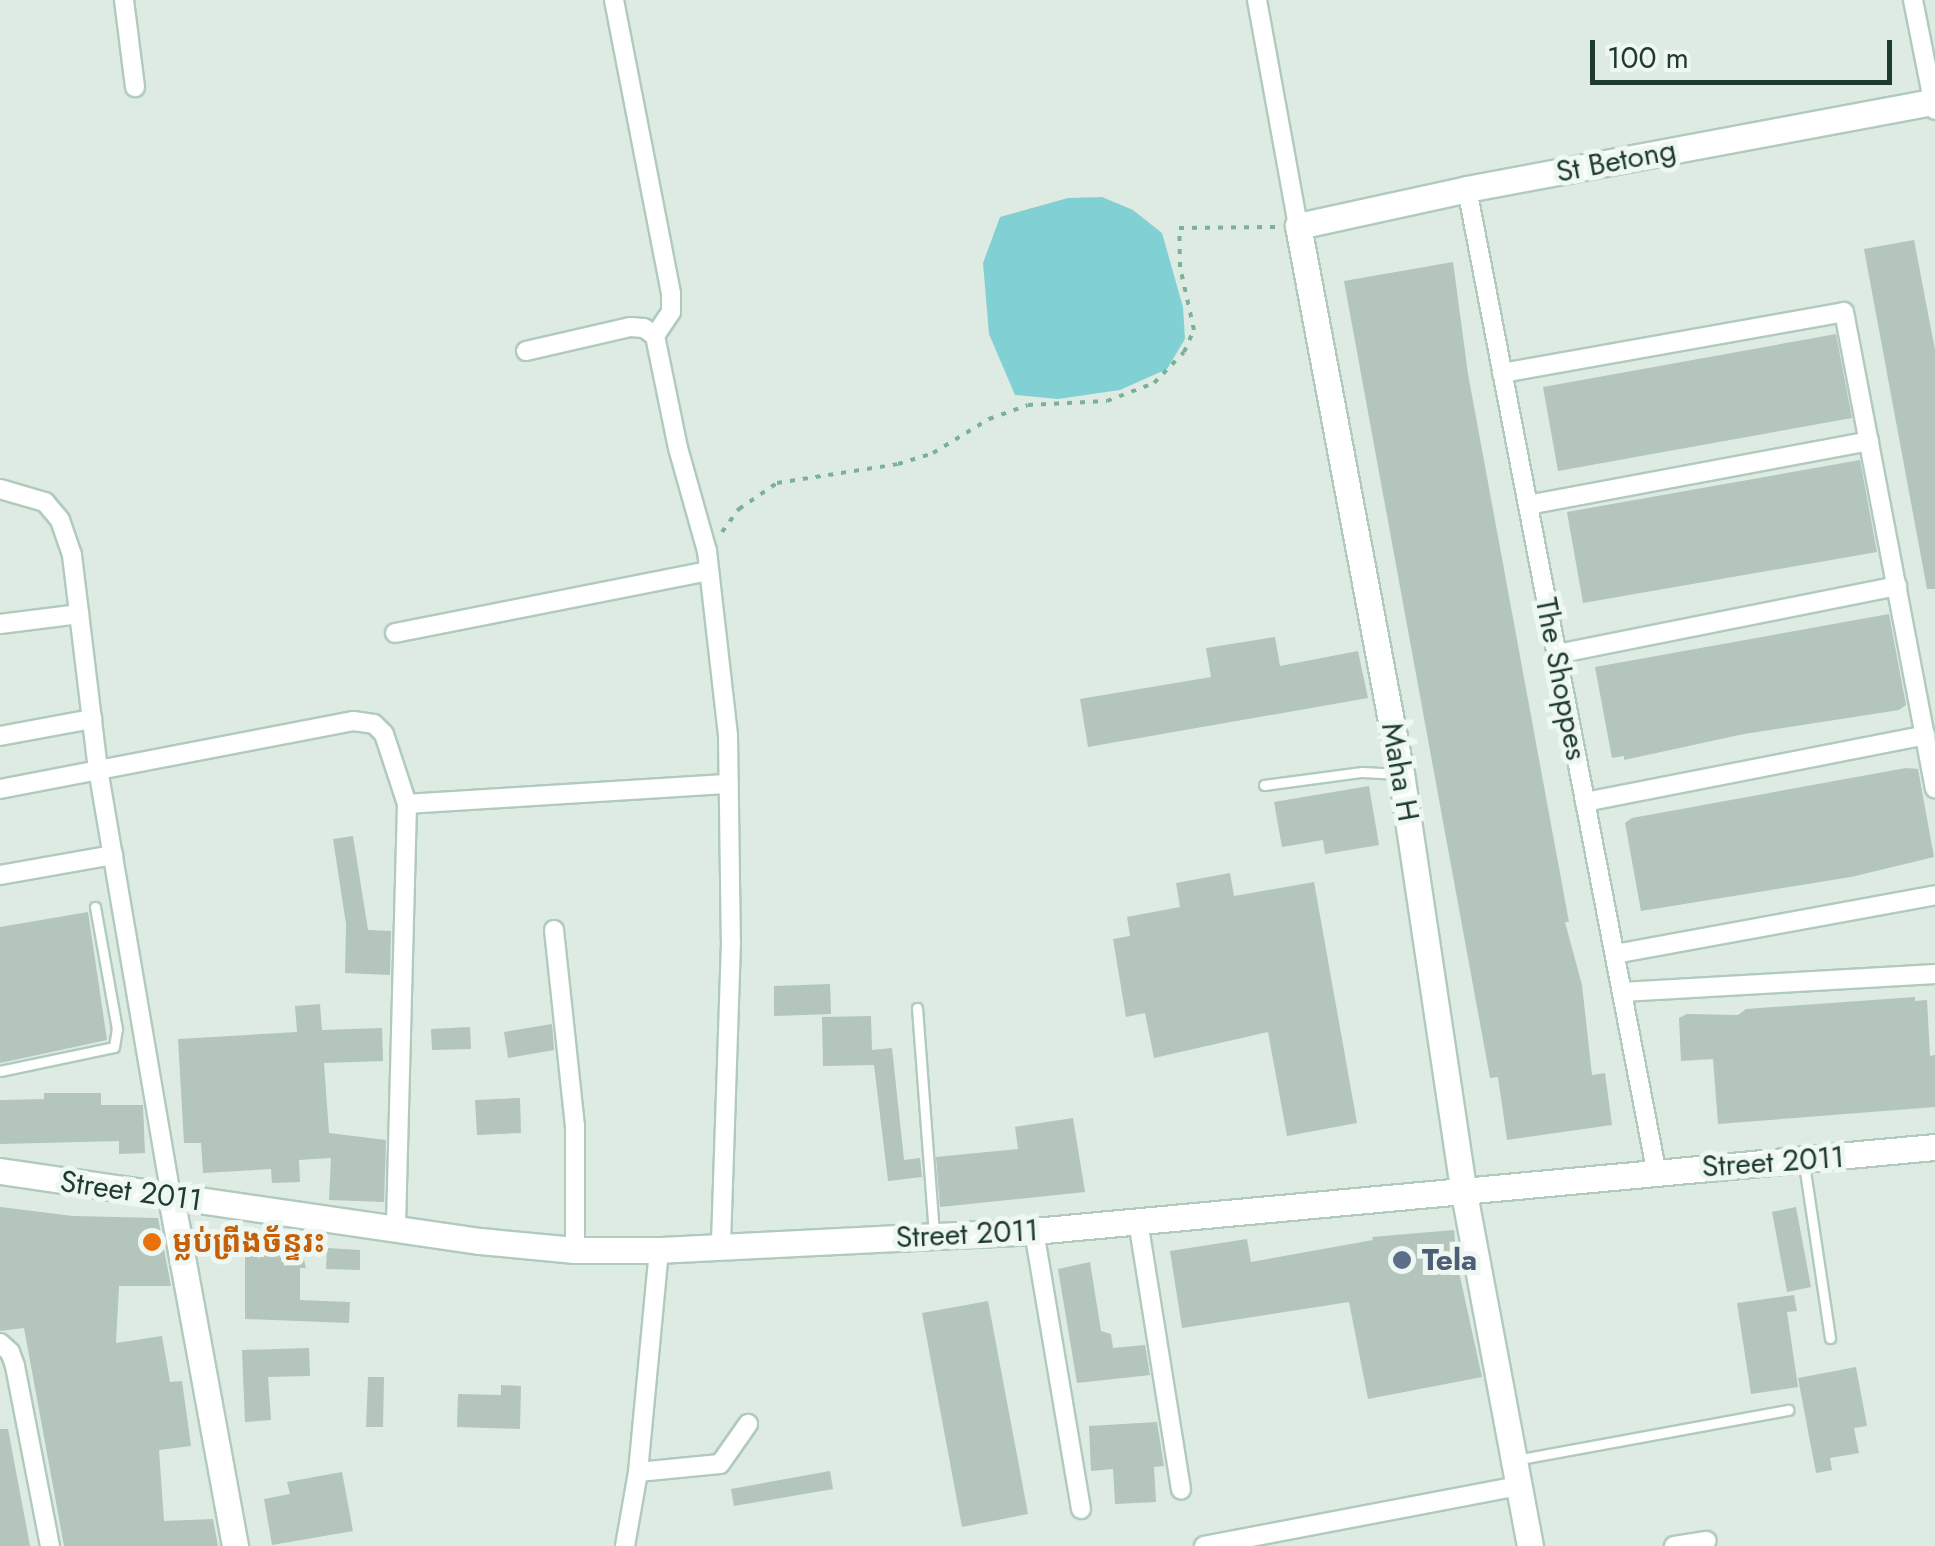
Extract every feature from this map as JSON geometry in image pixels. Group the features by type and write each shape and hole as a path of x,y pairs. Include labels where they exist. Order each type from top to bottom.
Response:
{"main road":[{"name":"St Betong","path":"1298,226 1467,189 1934,104"},
{"name":"Maha H","path":"1298,226 1401,774 1464,1188 1530,1546"},
{"name":"Street 2011","path":"0,1172 396,1230 575,1250 659,1250 1034,1231 1935,1147"},
{"path":"171,1197 236,1546"}],"street":[{"path":"124,0 136,88"},
{"path":"614,0 671,294 671,312 655,336"},
{"name":"Maha H","path":"1256,0 1298,226"},
{"path":"1913,0 1934,104"},
{"name":"The Shoppes","path":"1467,189 1656,1170"},
{"path":"1502,373 1844,312 1935,788"},
{"path":"526,351 630,328 644,328 655,336 678,448 707,551 724,690 732,942 721,1248"},
{"path":"1528,506 1869,441"},
{"path":"0,488 45,502 60,520 72,555 98,769 171,1197"},
{"path":"395,633 710,571"},
{"path":"1556,654 1897,586"},
{"path":"0,624 78,614"},
{"path":"0,736 92,719"},
{"path":"0,789 354,720 374,724 384,734 407,804 396,1230"},
{"path":"1585,802 1925,735"},
{"path":"407,804 728,784"},
{"path":"0,874 113,854"},
{"path":"1615,954 1935,896"},
{"path":"554,930 575,1126 575,1250"},
{"path":"1622,992 1935,974"},
{"path":"1138,1221 1181,1490"},
{"path":"1034,1231 1081,1509"},
{"path":"625,1546 638,1472 659,1250"},
{"path":"0,1343 10,1352 15,1366 50,1546"},
{"path":"638,1472 720,1464 748,1424"},
{"path":"1204,1546 1519,1486"},
{"path":"1674,1546 1708,1541"}],"lane":[{"path":"1264,784 1362,772 1401,774"},
{"path":"0,1071 114,1047 117,1028 95,907"},
{"path":"916,1008 934,1236"},
{"path":"1804,1161 1830,1338"},
{"path":"1514,1460 1788,1410"}],"path":[{"path":"707,551 739,510 777,484 898,464 933,453 989,419 1028,406 1107,401 1154,384 1184,352 1194,330 1180,267 1180,228 1298,226"}],"water":[{"path":"1102,197 1133,210 1162,233 1183,307 1185,339 1167,369 1120,390 1058,399 1015,395 989,334 983,263 1000,217 1068,198"}],"building":[{"path":"1914,240 1935,350 1935,589 1927,589 1864,249"},
{"path":"1453,262 1468,374 1569,922 1565,922 1582,985 1592,1075 1605,1073 1612,1125 1507,1140 1498,1077 1490,1078 1344,281"},
{"path":"1836,334 1852,418 1558,471 1543,387"},
{"path":"1860,460 1877,552 1583,603 1567,512"},
{"path":"1889,614 1906,705 1899,710 1744,734 1624,760 1624,756 1612,758 1595,667"},
{"path":"1275,637 1280,666 1358,651 1368,698 1088,747 1080,699 1211,677 1206,648"},
{"path":"1906,768 1918,769 1934,857 1851,877 1641,911 1625,823 1632,818"},
{"path":"1369,786 1379,845 1325,854 1323,840 1282,847 1274,802"},
{"path":"353,836 368,930 391,931 390,975 345,973 346,924 333,839"},
{"path":"1230,873 1234,896 1314,882 1357,1123 1287,1136 1268,1032 1154,1058 1145,1013 1126,1017 1113,939 1130,936 1127,917 1180,907 1176,883"},
{"path":"88,912 107,1040 0,1063 0,927"},
{"path":"830,984 831,1014 774,1016 774,986"},
{"path":"1915,997 1915,1001 1927,1000 1930,1056 1935,1055 1935,1107 1718,1124 1713,1059 1681,1061 1679,1018 1687,1014 1738,1015 1746,1009"},
{"path":"320,1004 322,1030 382,1028 383,1061 324,1063 329,1133 386,1140 384,1202 329,1200 331,1158 299,1160 300,1182 272,1183 271,1169 203,1173 201,1143 184,1143 178,1039 297,1032 295,1006"},
{"path":"871,1016 872,1050 892,1048 904,1160 920,1158 922,1177 888,1181 874,1065 823,1066 822,1017"},
{"path":"552,1024 554,1050 508,1058 504,1032"},
{"path":"470,1027 471,1049 432,1050 431,1029"},
{"path":"44,1093 101,1093 101,1105 143,1105 145,1153 119,1154 119,1141 0,1144 0,1100 44,1099"},
{"path":"520,1098 521,1133 477,1135 475,1100"},
{"path":"1073,1118 1085,1192 940,1207 936,1157 1018,1149 1015,1127"},
{"path":"0,1207 73,1216 158,1218 171,1286 119,1286 116,1343 162,1336 170,1382 182,1381 191,1446 159,1450 164,1521 213,1519 218,1546 64,1546 24,1328 0,1331"},
{"path":"1796,1207 1811,1287 1787,1292 1772,1212"},
{"path":"1454,1230 1457,1263 1482,1377 1368,1399 1349,1302 1182,1328 1170,1251 1247,1239 1251,1262 1373,1240 1372,1237"},
{"path":"245,1242 300,1242 306,1268 300,1268 300,1300 350,1302 349,1323 245,1319"},
{"path":"327,1248 360,1250 360,1270 326,1269"},
{"path":"1090,1262 1101,1331 1111,1334 1113,1348 1145,1345 1150,1375 1077,1383 1058,1269"},
{"path":"1794,1295 1797,1311 1787,1312 1798,1387 1751,1394 1737,1303"},
{"path":"988,1301 1028,1514 962,1527 922,1313"},
{"path":"309,1348 310,1376 268,1377 271,1420 245,1422 242,1350"},
{"path":"1856,1367 1867,1426 1854,1428 1859,1453 1830,1458 1832,1470 1816,1473 1798,1378"},
{"path":"368,1377 384,1377 383,1427 366,1427"},
{"path":"501,1385 521,1386 520,1429 457,1427 458,1394 501,1395"},
{"path":"1157,1422 1164,1466 1154,1467 1156,1502 1115,1504 1113,1469 1091,1471 1089,1426"},
{"path":"0,1429 8,1429 30,1546 0,1546"},
{"path":"830,1471 833,1489 734,1506 731,1489"},
{"path":"342,1472 353,1531 272,1545 264,1499 290,1494 287,1482"}],"place":[{"name":"ម្លប់ព្រីងច័ន្ទរះ","path":"152,1242"},
{"name":"Tela","path":"1402,1260"}]}
